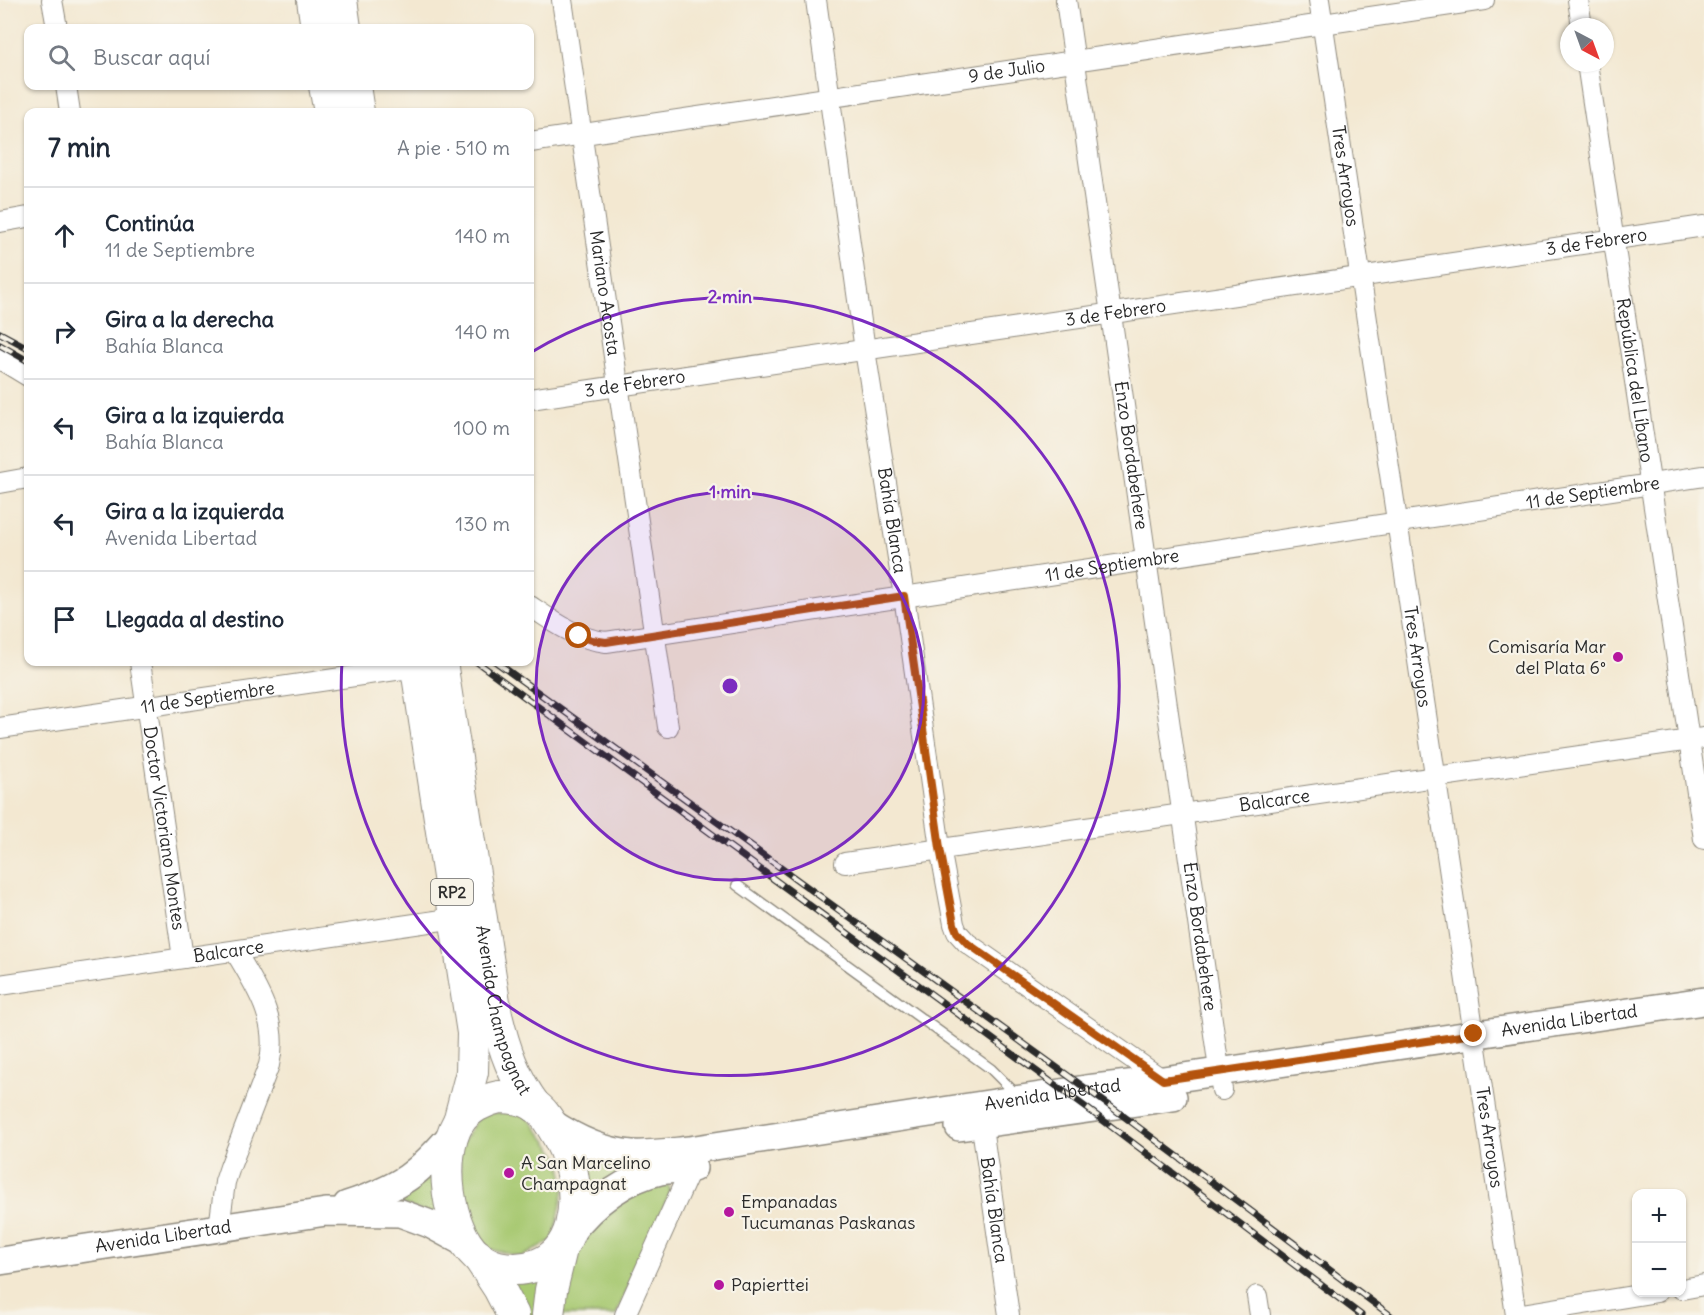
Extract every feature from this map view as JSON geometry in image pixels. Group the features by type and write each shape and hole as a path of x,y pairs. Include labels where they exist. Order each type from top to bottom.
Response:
{"highway":[{"path":"313,0 316,24"},
{"path":"341,0 344,24"},
{"path":"326,90 329,108"},
{"path":"355,90 357,108"},
{"name":"Avenida Champagnat","path":"424,666 473,1033 472,1072 457,1127"},
{"name":"Avenida Champagnat","path":"425,666 496,1016 511,1066 525,1092 542,1114"},
{"path":"457,1127 472,1108 489,1099 509,1097 520,1099 542,1114"},
{"name":"RP2","path":"542,1114 567,1154 573,1180 573,1213 551,1290 548,1315"},
{"name":"RP2","path":"457,1127 447,1163 447,1177 454,1215 473,1250 500,1288 513,1315"},
{"path":"473,1250 501,1268 520,1270 541,1263 565,1242"}],"main road":[{"name":"Avenida Libertad","path":"542,1114 576,1137 596,1146 630,1154 689,1150 1220,1081 1476,1043 1704,1001"},
{"name":"Avenida Libertad","path":"1476,1043 1704,1019"},
{"name":"Avenida Libertad","path":"565,1242 597,1205 625,1184 661,1171 691,1168 980,1114 1021,1099 1163,1080 1220,1081"},
{"name":"Avenida Libertad","path":"326,1212 405,1181 427,1163 457,1127"},
{"name":"Avenida Libertad","path":"0,1261 326,1212 400,1213 430,1224 473,1250"}],"street":[{"path":"52,0 56,24"},
{"name":"Mariano Acosta","path":"562,0 668,727"},
{"name":"Bahía Blanca","path":"816,0 865,350 904,596 940,848 954,924 962,938 1163,1080"},
{"name":"Enzo Bordabehere","path":"1065,0 1220,1081"},
{"name":"Tres Arroyos","path":"1319,0 1516,1315"},
{"name":"9 de Julio","path":"534,141 1484,0"},
{"path":"1578,0 1581,18"},
{"name":"República del Líbano","path":"1588,72 1650,484 1696,739 1704,839"},
{"path":"67,90 69,108"},
{"path":"0,222 24,218"},
{"name":"3 de Febrero","path":"534,398 1704,226"},
{"path":"0,359 24,374"},
{"name":"11 de Septiembre","path":"534,608 579,636 606,642 1704,476"},
{"path":"0,483 24,479"},
{"name":"Doctor Victoriano Montes","path":"141,666 183,958"},
{"name":"11 de Septiembre","path":"0,728 404,666"},
{"name":"Balcarce","path":"845,863 1696,739"},
{"name":"Balcarce","path":"0,985 456,918"},
{"path":"219,1228 225,1182 268,1065 272,1047 271,1025 265,1004 236,951"},
{"name":"Bahía Blanca","path":"980,1114 1009,1315"},
{"path":"625,1315 691,1168"},
{"path":"1686,1288 1704,1285"},
{"path":"1516,1315 1632,1297"}],"lane":[{"path":"737,885 991,1069 1021,1099"}],"green space":[{"path":"523,1111 559,1157 565,1184 554,1239 522,1257 489,1249 464,1215 459,1148 480,1114"},
{"path":"576,1147 632,1166 591,1197"},
{"path":"437,1166 444,1219 387,1199"},
{"path":"663,1183 669,1186 670,1192 616,1315 562,1315 568,1266 587,1231 621,1199"},
{"path":"544,1273 538,1315 524,1315 508,1279"}],"railway":[{"path":"0,333 24,346"},
{"path":"0,345 24,359"},
{"path":"482,666 1088,1109 1361,1315"},
{"path":"502,666 1110,1106 1390,1315"}],"place":[{"name":"Comisaría Mar del Plata 6°","path":"1618,657"},
{"name":"A San Marcelino Champagnat","path":"509,1173"},
{"name":"Empanadas Tucumanas Paskanas","path":"729,1212"},
{"name":"Papierttei","path":"719,1285"}],"route":[{"path":"579,636 606,642 904,596 940,848 954,924 957,932 967,943 1163,1080 1474,1034"}]}
